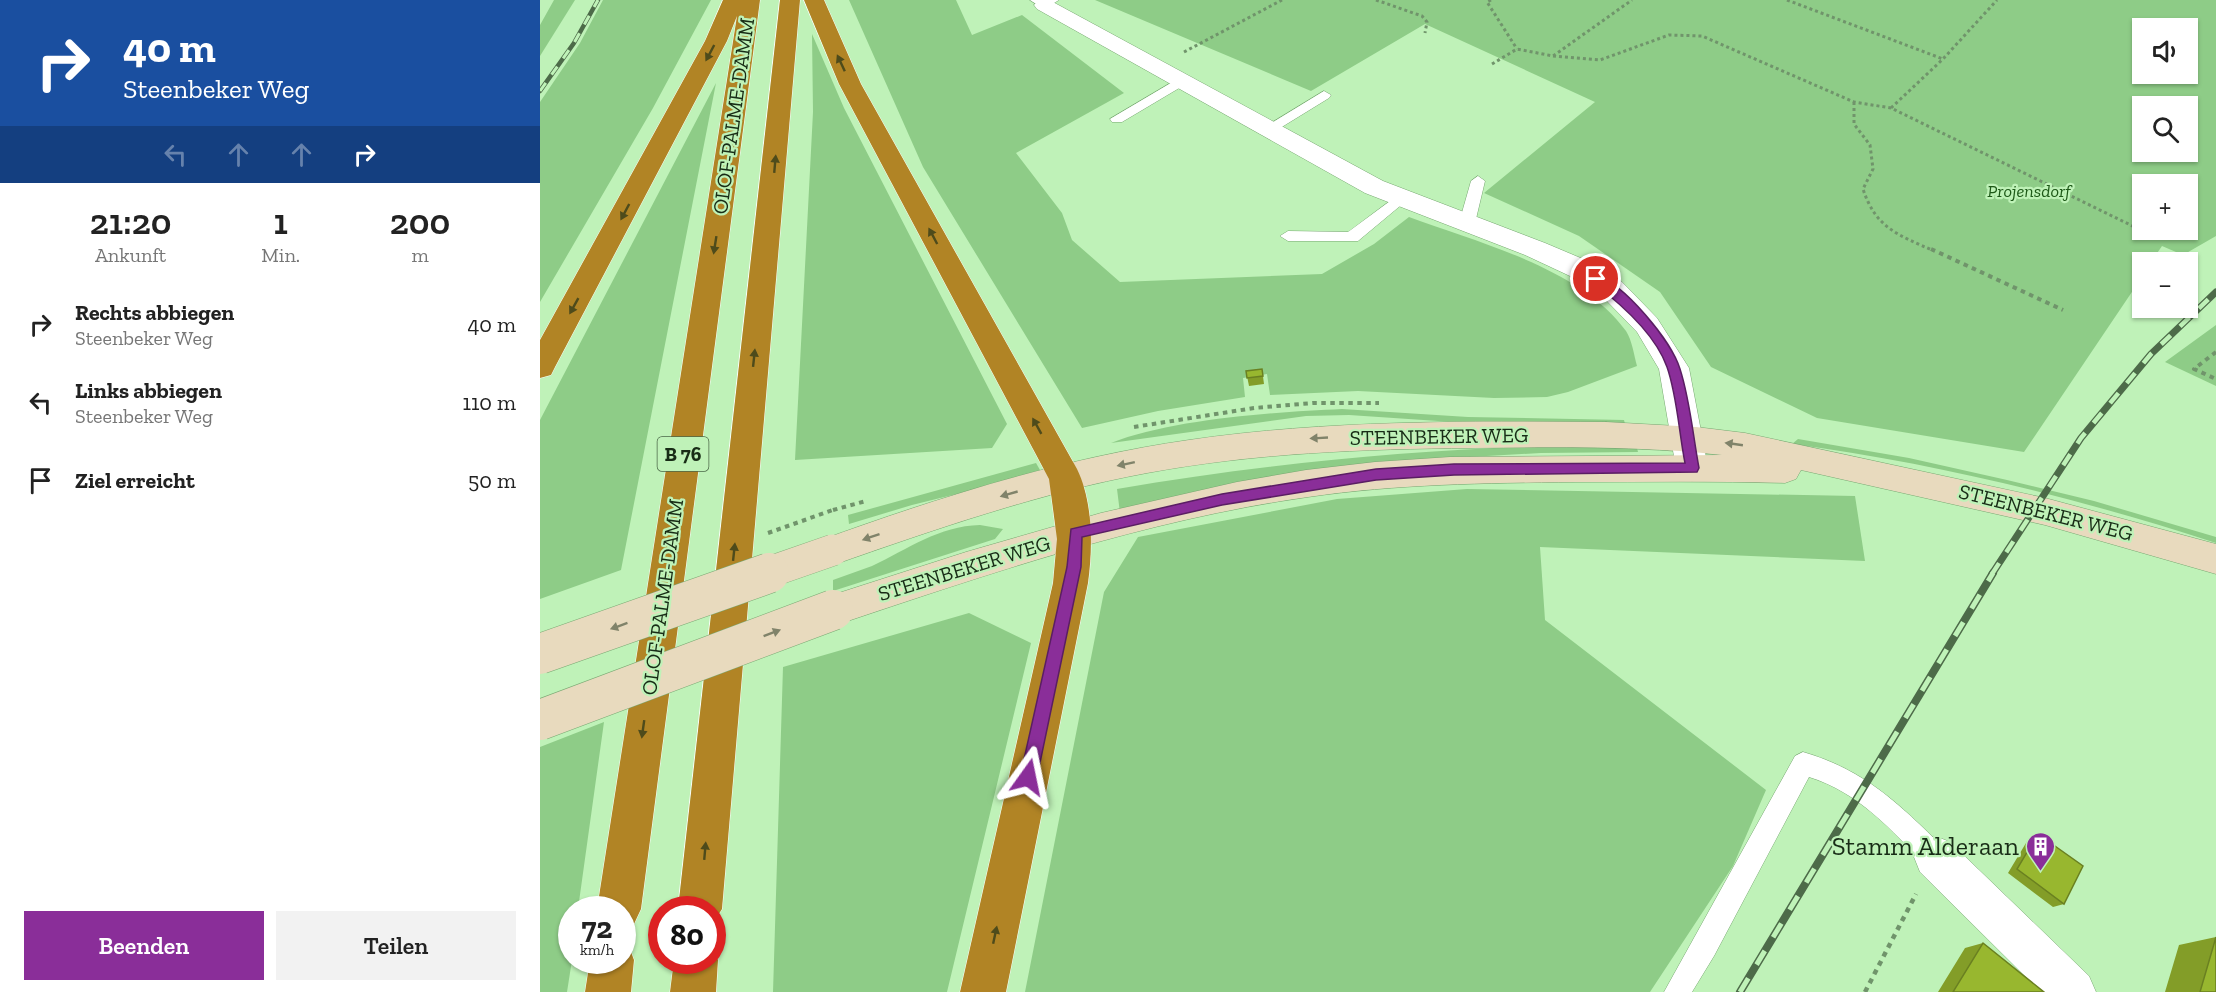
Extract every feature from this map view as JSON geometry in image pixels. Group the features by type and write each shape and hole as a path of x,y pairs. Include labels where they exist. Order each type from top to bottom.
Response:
{"highway":[{"path":"540,367 716,41 734,0"},
{"name":"OLOF-PALME-DAMM","path":"621,896 641,739 750,0"},
{"name":"OLOF-PALME-DAMM","path":"701,896 712,767 790,0"},
{"path":"814,0 850,84 1065,478 1076,533 1074,567 983,992"},
{"path":"608,992 610,974"},
{"path":"693,992 695,974"}],"main road":[{"name":"STEENBEKER WEG","path":"540,654 833,550 969,505 1065,478 1212,449 1313,438 1562,434 1690,454 1873,473 1991,497 2078,518 2216,559"},
{"name":"STEENBEKER WEG","path":"540,720 832,610 974,563 1076,533 1222,500 1376,475 1690,454"}],"street":[{"path":"1044,2 1268,130 1374,187 1580,269 1612,289 1647,325 1674,368 1690,454"},
{"path":"1935,857 2073,992"}],"lane":[{"path":"1117,119 1181,81"},
{"path":"1268,130 1324,95"},
{"path":"1467,223 1478,181"},
{"path":"1288,236 1352,237 1401,198"},
{"path":"1677,992 1705,947 1803,764 1825,769 1862,788 1935,857"}],"path":[{"path":"1157,67 1282,0"},
{"path":"1376,0 1422,16 1427,22 1425,33"},
{"path":"1491,0 1487,2 1517,49"},
{"path":"1553,56 1632,0"},
{"path":"1787,0 1943,59"},
{"path":"1891,108 1943,59 1997,0"},
{"path":"1492,64 1517,49 1553,56 1600,60 1611,58 1669,35 1702,36 1854,102 1891,108 2132,226"},
{"path":"1854,102 1854,124 1870,145 1873,169 1863,189 1867,206 1878,222 1893,232 2063,310"},
{"path":"2216,352 2194,369 2216,379"},
{"path":"1865,992 1935,857"}],"green space":[{"path":"554,0 575,0 540,56 540,25"},
{"path":"603,0 711,0 653,108 540,302 540,102 580,43"},
{"path":"849,0 956,0 972,35 1022,15 1124,93 1016,153 1062,213 1072,240 1120,282 1322,274 1374,244 1409,217 1527,260 1583,290 1607,309 1626,331 1637,366 1568,392 1547,397 1494,398 1358,391 1270,395 1267,374 1243,378 1245,397 1158,411 1082,428 923,167"},
{"name":"Projensdorf","path":"1095,0 2216,0 2216,236 2188,252 2176,252 2162,246 2158,252 2132,252 2132,292 2024,452 1817,418 1711,367 1660,292 1579,236 1484,193 1595,102 1425,24 1311,91"},
{"path":"812,34 844,108 1007,424 992,448 795,460 813,112"},
{"path":"716,83 621,570 540,599 540,420"},
{"path":"2216,325 2216,386 2165,362"},
{"path":"1342,409 1468,417 1624,420 1625,424 1453,422 1349,415 1306,416 1111,443 1193,422"},
{"path":"1798,439 1909,458 2094,501 2216,537 2216,543 2112,511 2006,484 1899,461 1792,444"},
{"path":"1539,446 1637,448 1638,452 1541,453 1399,461 1120,513 1117,489 1170,480 1328,460 1433,451"},
{"path":"1036,463 1040,470 1037,474 912,505 849,524 848,515"},
{"path":"1467,489 1855,496 1865,561 1540,547 1545,620 1766,790 1733,866 1650,992 1025,992 1104,592 1138,537 1337,499"},
{"path":"980,525 1003,529 995,539 833,591 833,580 872,566 937,534 965,526"},
{"path":"969,613 1031,643 947,992 773,992 783,667"},
{"path":"604,722 580,896 558,896 558,974 570,974 567,992 540,992 540,747"}],"building":[{"path":"1262,369 1263,376 1247,378 1246,371"},
{"name":"Stamm Alderaan","path":"2038,834 2083,866 2064,904 2017,869"},
{"path":"2216,937 2216,992 2200,992"},
{"path":"1983,943 2044,992 1953,992"}],"railway":[{"path":"540,91 574,43 598,0"},
{"path":"1992,574 2081,438 2151,354 2216,292"},
{"path":"1740,992 1993,573"}],"place":[{"name":"Stamm Alderaan","path":"2040,872"}],"route":[{"path":"1028,777 1074,567 1076,533 1222,500 1376,475 1454,469 1692,468 1674,368 1665,350 1629,304 1596,279"}]}
